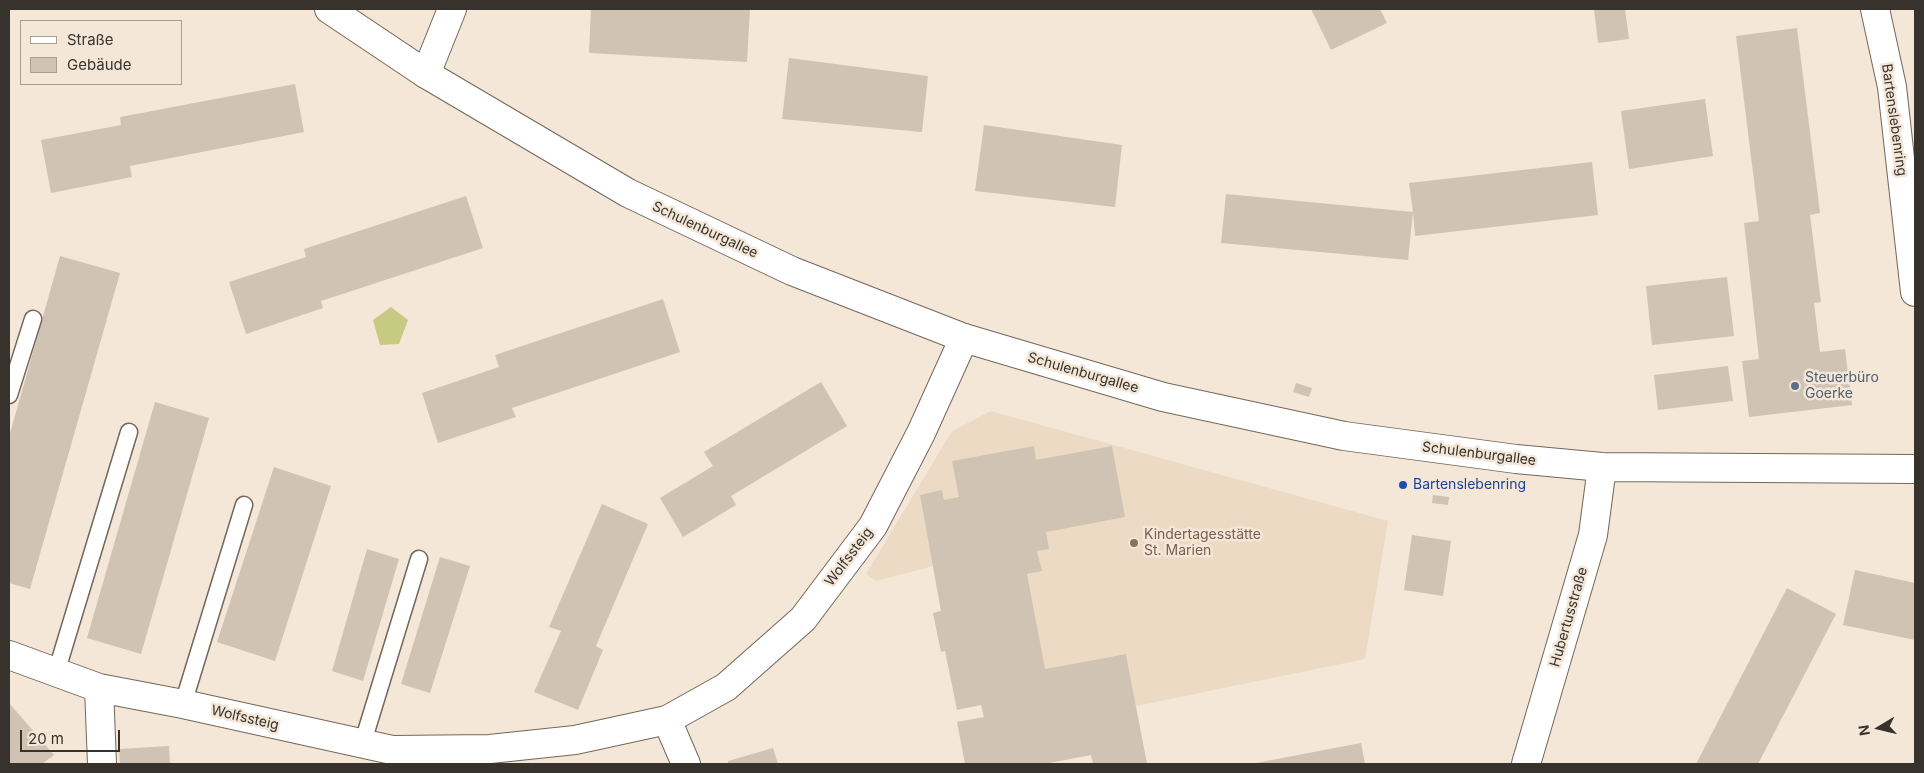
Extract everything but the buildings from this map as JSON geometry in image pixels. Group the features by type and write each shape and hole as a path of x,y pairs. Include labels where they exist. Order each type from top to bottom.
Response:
{"street":[{"name":"Schulenburgallee","path":"329,9 426,74 628,193 792,271 964,338 1163,397 1344,436 1516,459 1602,467 1915,469"},
{"path":"426,74 452,9"},
{"name":"Bartenslebenring","path":"1883,10 1915,292"},
{"name":"Wolfssteig","path":"9,655 98,688 184,704 362,745 394,757 575,740 667,720 726,687 803,619 873,526 921,433 964,338"},
{"name":"Hubertusstraße","path":"1526,764 1593,534 1602,467"},
{"path":"98,688 102,764"},
{"path":"667,720 686,764"}],"lane":[{"path":"9,395 33,320"},
{"path":"56,672 129,432"},
{"path":"184,704 244,505"},
{"path":"362,745 419,559"}],"shaded area":[{"name":"Kindertagesstätte St. Marien","path":"991,411 1388,521 1365,659 1136,706 1126,654 1061,666 1065,689 945,651 941,652 933,613 941,611 933,566 876,581 866,574 952,431"}],"green space":[{"path":"391,307 408,320 399,344 380,345 373,320"}],"place":[{"name":"Steuerbüro Goerke","path":"1795,386"},
{"name":"Bartenslebenring","path":"1403,485"},
{"name":"Kindertagesstätte St. Marien","path":"1134,543"}]}
